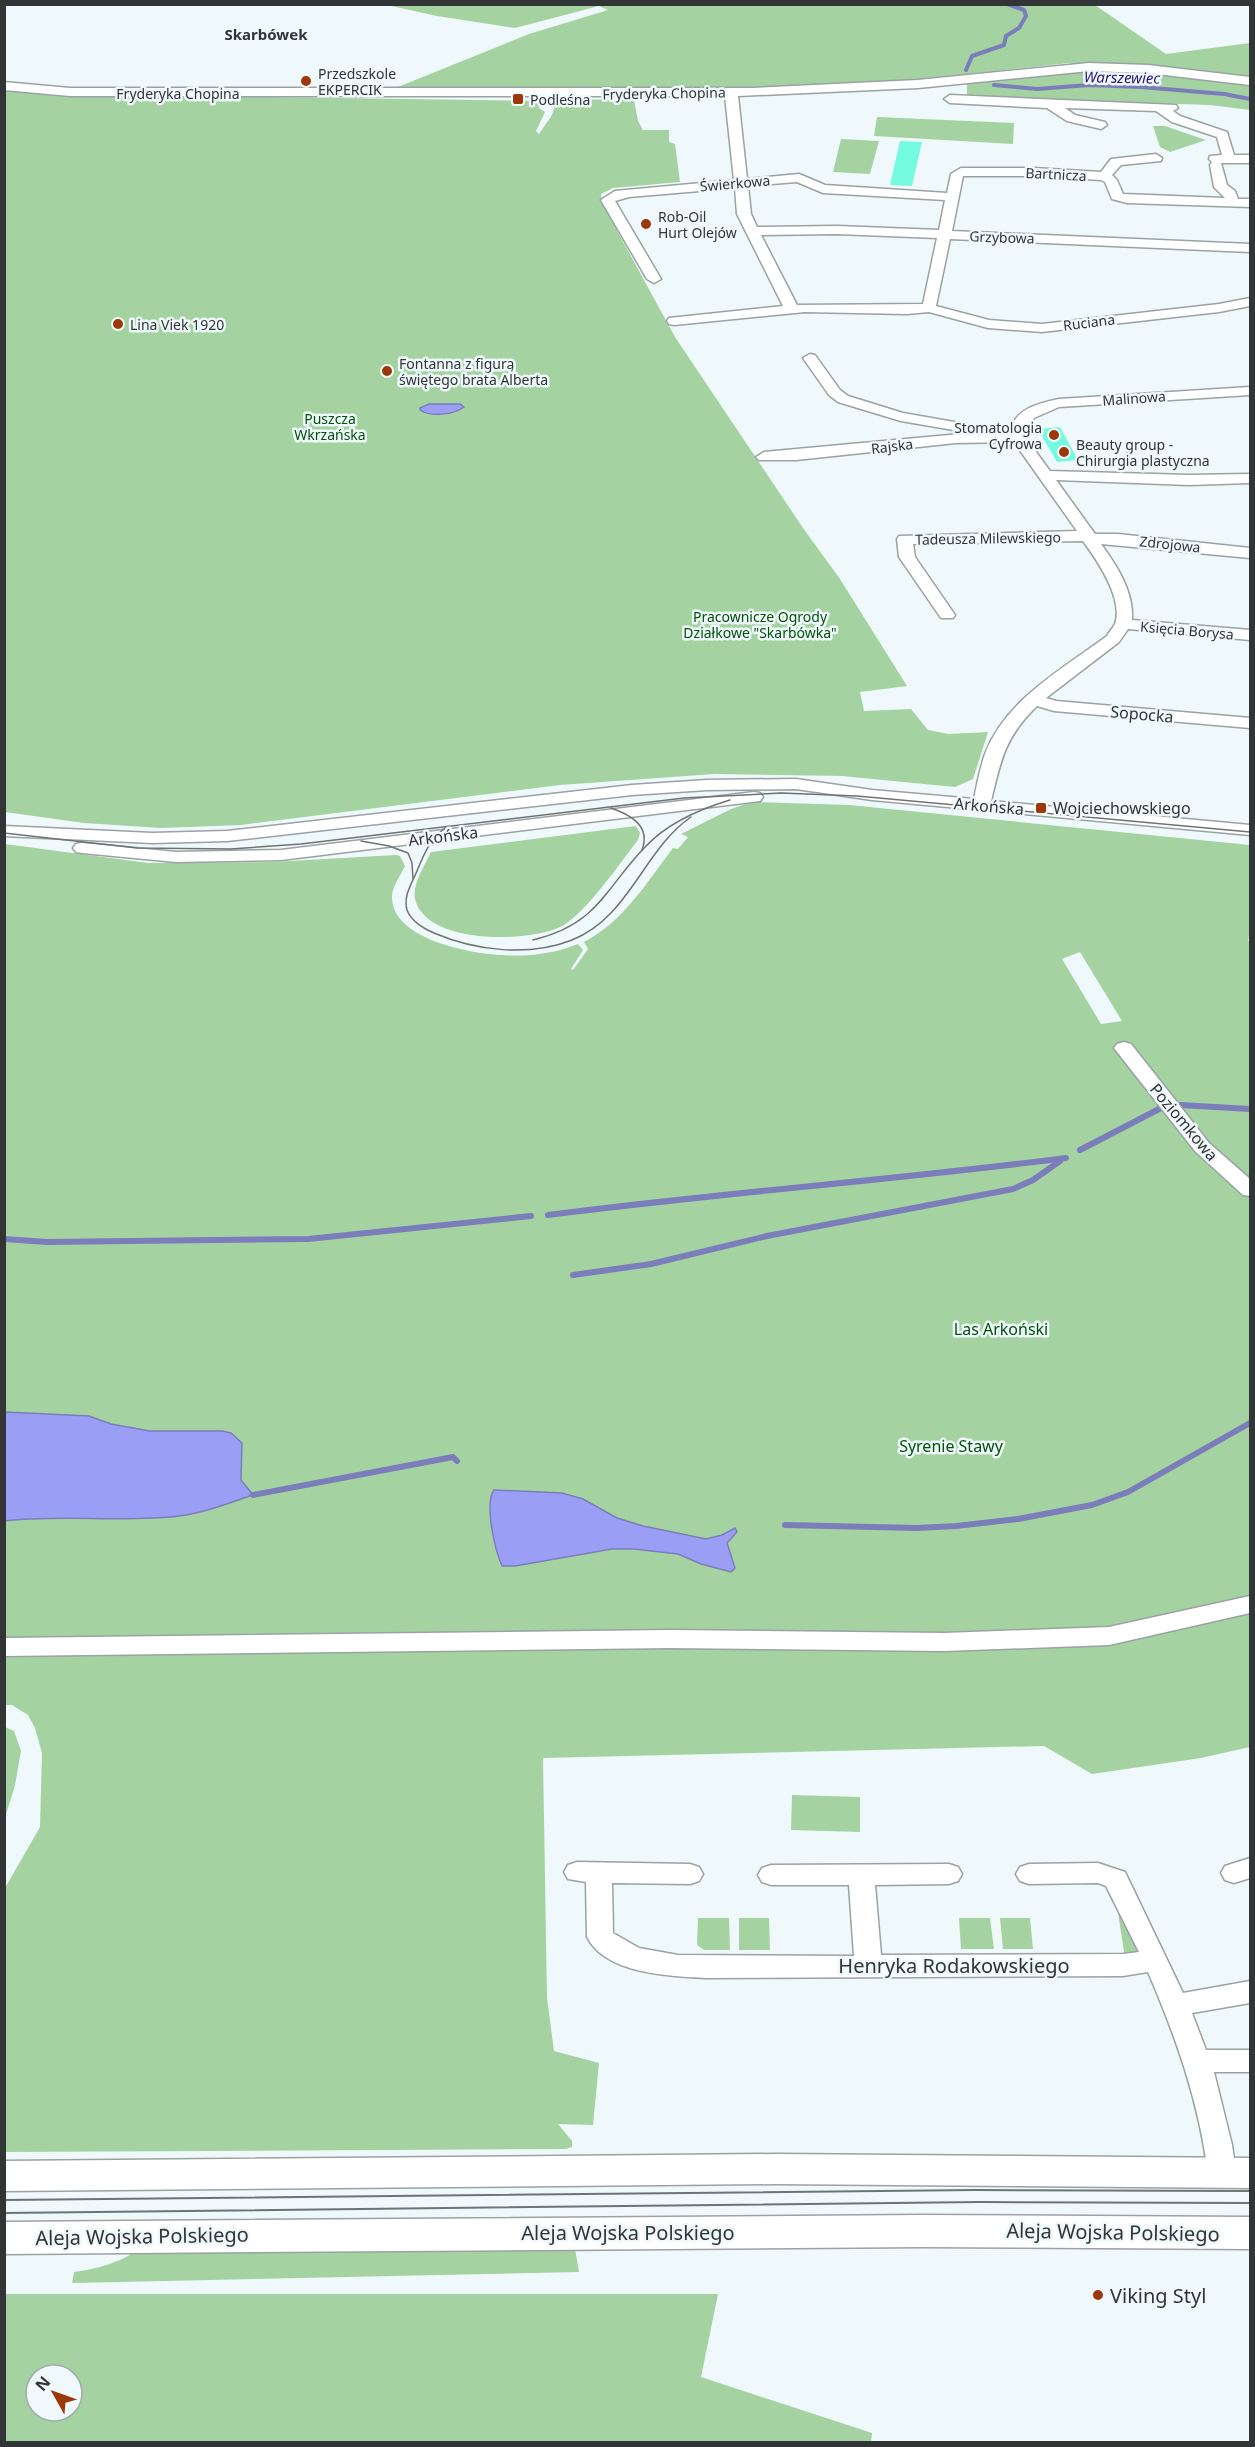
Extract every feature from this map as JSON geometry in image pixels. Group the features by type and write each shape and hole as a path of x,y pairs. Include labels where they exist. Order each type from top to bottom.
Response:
{"main road":[{"path":"4,2176 764,2169 1236,2173"},
{"name":"Aleja Wojska Polskiego","path":"4,2238 910,2231 1251,2233"}],"street":[{"name":"Fryderyka Chopina","path":"4,86 70,92 731,93 838,89 1089,67 1148,69 1251,81"},
{"path":"961,80 955,99 1166,108 1176,119 1223,135 1229,159"},
{"path":"731,93 744,214 792,309"},
{"path":"1050,104 1071,118 1101,124"},
{"path":"1104,176 1116,162 1156,158"},
{"path":"1221,187 1216,162 1229,159 1251,159"},
{"name":"Bartnicza","path":"953,197 957,174 1033,172 1104,176 1111,180 1117,196 1127,200 1251,202"},
{"name":"Świerkowa","path":"654,279 608,200 620,194 799,178 806,179 823,189 953,197"},
{"path":"1203,186 1221,187 1230,194 1233,202"},
{"path":"674,321 792,309 907,310 929,308 953,197"},
{"name":"Grzybowa","path":"753,231 819,229 1251,248"},
{"name":"Ruciana","path":"929,308 988,324 1042,328 1219,308 1251,302"},
{"name":"Rajska","path":"810,358 837,396 853,403 936,424 1020,430"},
{"name":"Malinowa","path":"1020,430 1034,410 1059,403 1251,391"},
{"path":"981,805 997,747 1011,722 1034,699 1113,639 1123,624 1125,610 1112,573 1045,475 1020,430"},
{"name":"Rajska","path":"764,458 830,455 896,444 988,437 1020,430"},
{"path":"1166,478 1251,472"},
{"path":"1045,475 1251,478"},
{"name":"Zdrojowa","path":"1089,537 1118,538 1251,553"},
{"name":"Tadeusza Milewskiego","path":"947,615 907,556 905,539 1089,537"},
{"name":"Księcia Borysa","path":"1123,624 1251,635"},
{"name":"Sopocka","path":"1034,699 1054,706 1251,723"},
{"name":"Arkońska","path":"10,832 58,844 125,853 194,857 260,856 623,815 735,798 872,795 1251,830"},
{"name":"Poziomkowa","path":"1124,1048 1202,1147 1251,1190"},
{"path":"4,1647 670,1639 932,1642 1109,1636 1251,1605"},
{"name":"Henryka Rodakowskiego","path":"690,1874 588,1872 600,1937 624,1955 664,1964 694,1966 1123,1965 1156,1960"},
{"path":"1029,1874 1098,1873 1116,1879 1156,1960 1175,2005 1236,2173"},
{"path":"861,1874 868,1965"},
{"path":"771,1875 949,1874"},
{"path":"1175,2005 1251,1992"},
{"path":"1197,2061 1251,2061"}],"green space":[{"path":"387,5 1095,5 1166,54 1250,43 1250,76 1156,66 1069,63 900,81 759,87 393,89 529,34 608,10 599,6 515,28 437,16"},
{"path":"1089,71 1156,74 1250,84 1250,110 1210,105 967,97 967,84"},
{"name":"Puszcza Wkrzańska","path":"5,90 66,94 541,101 539,108 545,112 536,131 539,134 552,115 557,99 634,100 638,121 643,130 669,130 669,142 675,144 680,182 613,188 601,194 602,203 675,337 803,528 840,579 907,686 860,692 864,711 911,709 928,730 949,734 988,732 973,779 955,787 842,776 714,774 560,785 241,825 161,828 84,823 5,812"},
{"path":"877,117 1014,123 1013,144 874,136"},
{"path":"1153,126 1165,126 1206,140 1170,152 1160,147"},
{"path":"841,139 879,141 870,174 833,172"},
{"path":"752,802 849,805 1250,845 1250,932 1248,941 1250,942 1250,1747 1201,1758 1092,1774 1044,1746 543,1758 547,1998 554,2051 599,2063 593,2125 558,2124 572,2141 572,2147 565,2149 5,2152 5,1888 40,1827 42,1753 35,1728 28,1715 12,1705 5,1705 5,844 148,863 272,862 396,855 400,856 405,866 392,895 395,910 404,923 417,933 452,947 501,955 540,954 578,944 583,950 571,969 573,970 588,949 584,942 611,924 622,912 673,848 678,849 688,837 681,834 731,809","holes":["1080,952 1122,1021 1101,1024 1062,959"]},
{"path":"636,826 640,833 638,840 592,899 571,920 547,932 504,937 458,932 438,925 423,914 415,899 417,881 431,852"},
{"path":"5,1727 14,1731 21,1751 15,1785 5,1818"},
{"path":"792,1795 860,1797 860,1832 791,1830"},
{"path":"1116,1900 1138,1950 1125,1958"},
{"path":"698,1918 729,1918 730,1950 704,1950 697,1945"},
{"path":"739,1918 769,1918 770,1950 739,1950"},
{"path":"959,1918 990,1918 994,1949 961,1949"},
{"path":"1000,1918 1030,1918 1033,1949 1003,1949"},
{"path":"574,2243 579,2272 72,2283 74,2272 110,2264 144,2247"},
{"path":"5,2294 718,2294 701,2377 872,2433 871,2442 5,2442"}],"water":[{"path":"429,404 460,404 464,407 442,414 430,414 420,410"},
{"path":"5,1412 89,1416 111,1424 150,1431 231,1433 242,1443 241,1480 253,1495 207,1510 179,1516 5,1521"},
{"path":"494,1490 562,1493 583,1499 617,1518 643,1526 706,1539 722,1535 735,1528 737,1532 727,1543 735,1568 731,1572 701,1564 678,1554 634,1549 612,1549 515,1566 502,1566 496,1549 490,1516 491,1497"}],"building":[{"path":"900,141 922,142 912,186 890,185"},
{"path":"1060,427 1078,460 1057,462 1038,429"}],"waterway":[{"name":"Warszewiec","path":"966,70 972,56 1004,45 1006,36 1019,28 1026,16 1024,10 1007,4"},
{"name":"Warszewiec","path":"994,85 1037,89 1089,85 1141,87 1224,94 1250,99"},
{"path":"1180,1105 1250,1109"},
{"path":"1080,1150 1161,1108"},
{"path":"548,1215 1066,1158"},
{"path":"573,1275 651,1264 767,1236 1013,1189 1033,1180 1060,1161"},
{"path":"4,1239 47,1242 308,1239 531,1216"},
{"path":"785,1525 917,1528 956,1526 1018,1519 1092,1505 1128,1492 1250,1423"},
{"path":"253,1495 453,1457 457,1461"}],"tram line":[{"path":"4,833 137,848 231,849 301,844 684,798 781,793 857,796 1250,832"},
{"path":"533,940 573,925 587,915 646,846 664,830 696,812 730,800"},
{"path":"611,808 626,814 641,828 644,834 642,850"},
{"path":"447,827 436,836 422,858 407,895 406,905 409,914 422,927 450,939 485,948 521,950 555,945 592,930 608,916 661,847 691,817"},
{"path":"361,841 389,846 408,853 412,863 413,879"},
{"path":"4,2200 975,2190 1250,2191"},
{"path":"4,2213 980,2202 1250,2203"}],"place":[{"name":"Przedszkole EKPERCIK","path":"306,81"},
{"name":"Podleśna","path":"518,99"},
{"name":"Rob-Oil Hurt Olejów","path":"646,224"},
{"name":"Lina Viek 1920","path":"118,324"},
{"name":"Fontanna z figurą świętego brata Alberta","path":"387,371"},
{"name":"Stomatologia Cyfrowa","path":"1054,435"},
{"name":"Beauty group - Chirurgia plastyczna","path":"1064,452"},
{"name":"Wojciechowskiego","path":"1041,808"},
{"name":"Viking Styl","path":"1098,2295"}],"district":[{"name":"Skarbówek","path":"266,34"}],"park label":[{"name":"Pracownicze Ogrody Działkowe \"Skarbówka\"","path":"760,624"},
{"name":"Las Arkoński","path":"1001,1329"},
{"name":"Syrenie Stawy","path":"951,1446"}]}
